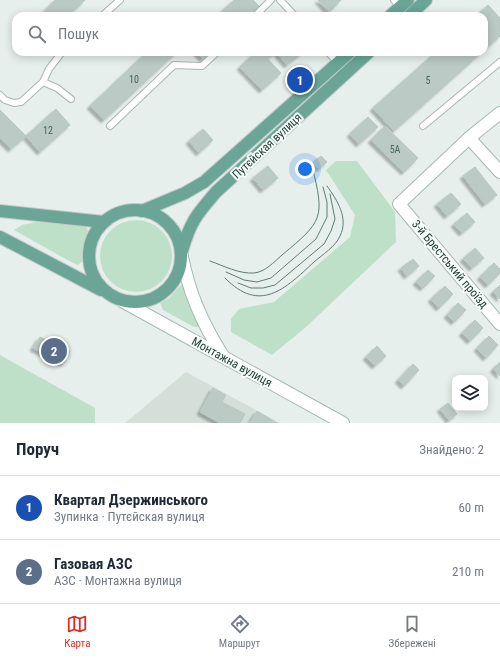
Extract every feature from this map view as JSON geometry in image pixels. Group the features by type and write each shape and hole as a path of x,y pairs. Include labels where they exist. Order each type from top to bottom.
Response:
{"main road":[{"path":"413,12 426,0"},
{"path":"393,12 400,2"},
{"name":"Путєйская вулиця","path":"142,211 185,193 204,182 346,56"},
{"name":"Путєйская вулиця","path":"181,252 189,228 198,213 216,192 366,56"},
{"path":"0,237 107,294 122,301 136,303 150,300 161,295 170,287 177,276 181,265 179,240 173,229 159,217 142,211 129,210 116,214 104,222 93,239 89,260 92,273 99,286 107,294"},
{"path":"1,212 104,222"}],"street":[{"path":"500,113 469,138 500,172"},
{"name":"3-й Брестський проїзд","path":"469,138 399,204 500,324"},
{"path":"181,252 192,298 210,335 225,358"},
{"name":"Монтажна вулиця","path":"122,301 343,423"}],"lane":[{"path":"106,12 120,0"},
{"path":"259,12 272,0"},
{"path":"280,0 291,12"},
{"path":"0,95 5,100 14,103 21,102 43,82 49,69 59,56"},
{"path":"110,126 174,65 202,66 213,56"},
{"path":"332,56 347,73"},
{"path":"423,126 500,62"},
{"path":"43,82 57,88 71,99"}],"shaded area":[{"path":"186,372 280,423 125,423"}],"green space":[{"path":"336,161 357,161 395,212 396,242 306,327 272,355 231,332 231,319 239,309 274,302 350,237 355,215 326,170"},
{"path":"129,220 143,220 150,222 162,230 170,242 172,256 170,270 162,282 150,290 143,292 129,292 122,290 110,282 102,270 100,263 100,249 102,242 110,230 122,222"},
{"path":"36,222 85,226 88,230 84,243 84,258 82,261 77,265 14,230 22,225"},
{"path":"181,285 185,287 200,327 194,327 163,310 160,303 169,298"},
{"path":"0,355 95,408 95,423 0,423"}],"building":[{"path":"55,0 85,0 72,12 44,12"},
{"path":"234,0 253,0 259,6 253,12 221,12"},
{"path":"318,0 341,0 329,12"},
{"path":"488,5 500,18 500,36 488,46 488,12 480,12"},
{"path":"143,56 173,56 104,120 90,106"},
{"path":"252,56 265,56 281,73 262,90 240,67"},
{"path":"279,56 298,56 287,65"},
{"path":"432,56 478,56 394,131 373,108"},
{"path":"56,109 70,125 40,152 26,136"},
{"path":"0,110 26,136 11,149 0,138"},
{"path":"368,117 378,127 359,144 350,134"},
{"path":"385,126 418,158 404,172 371,140"},
{"path":"203,129 213,140 199,153 189,141"},
{"path":"321,156 327,162 319,169 313,162"},
{"path":"268,166 278,178 263,190 253,178"},
{"path":"475,167 497,195 485,204 463,176"},
{"path":"451,193 461,204 447,216 437,204"},
{"path":"467,213 475,222 462,233 454,224"},
{"path":"475,248 484,258 472,268 463,259"},
{"path":"413,259 419,266 407,276 401,268"},
{"path":"494,263 500,269 500,273 488,285 480,277"},
{"path":"428,270 435,276 423,288 416,282"},
{"path":"500,285 500,299 493,292"},
{"path":"445,286 453,294 439,308 431,299"},
{"path":"458,303 466,310 454,322 447,315"},
{"path":"475,320 483,328 470,341 462,333"},
{"path":"489,336 498,345 486,358 477,348"},
{"path":"40,337 70,351 64,363 33,348"},
{"path":"377,346 386,356 375,366 366,357"},
{"path":"500,362 500,376 493,369"},
{"path":"413,364 419,370 404,386 398,380"},
{"path":"213,388 226,395 222,402 245,414 240,423 220,423 200,412"},
{"path":"448,403 452,408 452,411 455,411 457,414 449,420 440,409"},
{"path":"257,411 277,423 250,423"}],"tram line":[{"path":"210,261 237,271 254,273 262,271 296,244 313,226 319,208 319,197 312,166"},
{"path":"225,278 238,289 250,294 261,296 272,294 293,281 328,250 338,240 343,223 341,210 338,203 327,186"},
{"path":"226,272 244,280 257,282 271,278 316,239 327,217 327,202 323,187"},
{"path":"238,283 251,288 263,288 275,285 324,244 335,219 330,194"}],"place":[{"name":"Квартал Дзержинського","path":"300,80"},
{"name":"Газовая АЗС","path":"54,351"}]}
